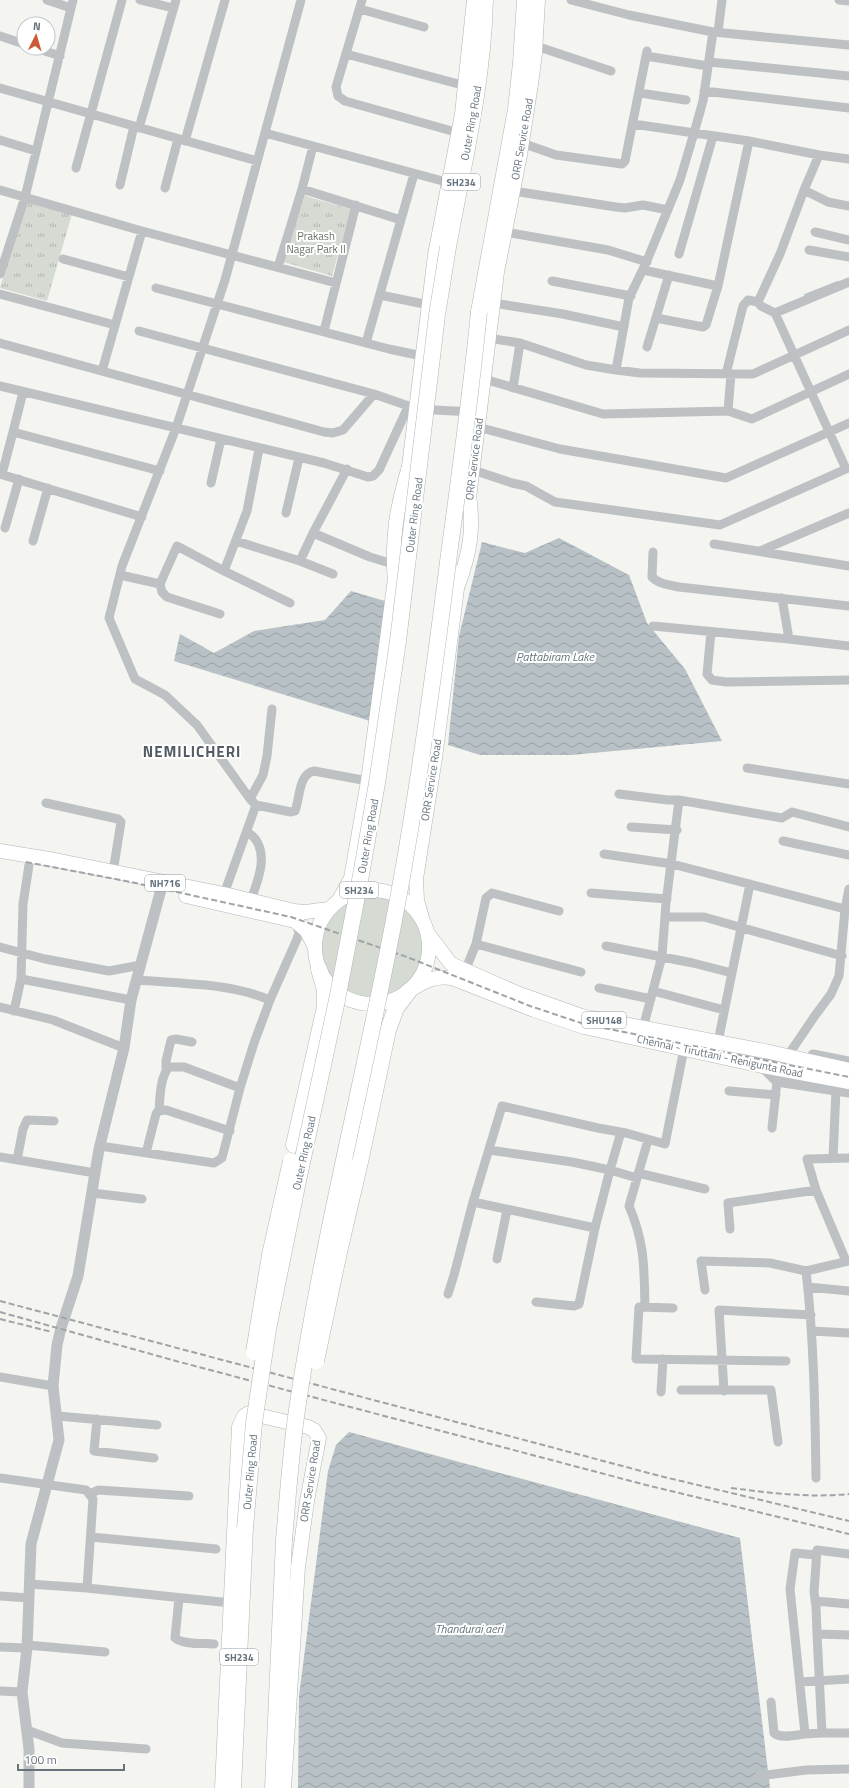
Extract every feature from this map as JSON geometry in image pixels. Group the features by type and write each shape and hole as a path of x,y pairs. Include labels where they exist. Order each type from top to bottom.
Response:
{"highway":[{"name":"Outer Ring Road","path":"230,1787 246,1507 254,1423 268,1329 362,875 378,777 398,640 438,316 448,247 474,118 483,42 485,0"},
{"path":"513,187 515,148 514,123 522,63 525,0"},
{"path":"450,183 468,148"},
{"path":"273,1788 285,1532 298,1405 337,1195 400,889 418,783 466,429 479,312 515,148"},
{"path":"246,1507 245,1433 256,1333 272,1248 325,1007 325,990 319,969"},
{"path":"285,1532 320,1343 388,1030 396,1008 410,990"}],"main road":[{"path":"334,905 350,882 349,859 358,818 364,805 368,781 410,463 413,408 422,356 435,255 459,133 466,86 474,0"},
{"name":"ORR Service Road","path":"515,148 536,46 538,0"},
{"name":"ORR Service Road","path":"422,918 416,891 419,858 434,767 458,585 466,565 471,540 472,514 470,495 488,338 504,232 513,187"},
{"path":"395,582 393,564 394,526 410,463"},
{"name":"Chennai - Tiruttani - Renigunta Road","path":"0,851 113,872 162,887 295,921 306,930 315,947 319,969 331,986 347,998 356,1002 376,1004 385,1003 395,1000 429,979 441,977 452,978 534,1010 584,1027 685,1043 718,1042 849,1070"},
{"name":"Chennai - Tiruttani - Renigunta Road","path":"0,860 162,887 224,894 294,911 305,912 334,905 360,891 369,890 387,892 396,895 411,904 422,918 429,935 451,964 517,993 582,1016 644,1028 685,1043 762,1066 849,1082"},
{"name":"Chennai - Tiruttani - Renigunta Road","path":"315,947 319,927 334,905"},
{"name":"Chennai - Tiruttani - Renigunta Road","path":"410,990 425,970 429,958 429,935"},
{"name":"ORR Service Road","path":"230,1787 231,1603 241,1420 244,1416 254,1414 314,1430 319,1438 307,1501 298,1567 284,1788"}],"street":[{"path":"0,274 5,244 25,197 72,4 47,0"},
{"path":"76,168 122,0"},
{"path":"120,185 174,4 140,0"},
{"path":"165,188 182,140 225,0"},
{"path":"301,0 232,254 217,303 176,428 120,575 109,618 135,679 165,695 197,725 253,802 291,812 295,811 303,780 306,774 314,771 368,781"},
{"path":"571,0 629,15 716,32 849,45"},
{"path":"616,370 630,296 645,266 680,180 694,134 722,0"},
{"path":"839,0 849,1"},
{"path":"424,28 361,4 336,87 336,92 340,98 345,101 459,133"},
{"path":"0,36 16,41"},
{"path":"536,46 611,71"},
{"path":"515,148 622,164 625,161 647,53 708,64 849,76"},
{"path":"346,54 466,86"},
{"path":"56,55 60,56"},
{"path":"0,88 257,161"},
{"path":"704,91 849,108"},
{"path":"640,93 686,100"},
{"path":"633,124 749,141 819,155 849,159"},
{"path":"265,133 450,183"},
{"path":"679,254 713,136"},
{"path":"0,140 36,151"},
{"path":"656,318 705,326 718,286 749,141"},
{"path":"278,267 302,189 313,146"},
{"path":"758,302 780,254 819,155"},
{"path":"366,342 414,174"},
{"path":"513,187 620,207 643,205 668,210"},
{"path":"302,189 401,220"},
{"path":"0,190 142,231 336,283"},
{"path":"804,190 828,202 849,206"},
{"path":"324,331 356,205"},
{"path":"102,371 142,231"},
{"path":"504,232 608,250 669,275 718,286"},
{"path":"815,232 849,240"},
{"path":"809,250 849,257"},
{"path":"63,259 129,277"},
{"path":"648,347 669,275"},
{"path":"552,280 630,296"},
{"path":"775,313 849,282"},
{"path":"156,288 422,356"},
{"path":"0,294 115,325"},
{"path":"380,295 429,305"},
{"path":"473,470 526,486 555,502 720,525 848,472 828,432 775,313 761,306 758,302 748,300 743,306 728,374 728,411"},
{"path":"493,303 563,314 624,327"},
{"path":"488,338 520,343 586,365 616,370 640,373 753,374 849,330"},
{"path":"138,331 374,394 413,408 480,413"},
{"path":"0,342 333,433 338,432 351,422 374,394"},
{"path":"513,388 520,343"},
{"path":"484,379 603,414 728,411 752,419 849,374"},
{"path":"0,386 299,458 368,477 377,473 413,408"},
{"path":"23,392 1,474 142,517"},
{"path":"478,427 560,449 726,478 849,423"},
{"path":"13,432 160,471"},
{"path":"211,483 221,439"},
{"path":"224,571 247,511 259,449"},
{"path":"286,513 299,458"},
{"path":"300,561 313,533 347,470"},
{"path":"5,528 19,479"},
{"path":"33,541 48,488"},
{"path":"759,551 849,513"},
{"path":"313,533 370,557 393,564"},
{"path":"236,541 300,561 333,574"},
{"path":"714,544 846,563"},
{"path":"220,614 167,597 162,592 160,584 177,546 290,603"},
{"path":"653,552 652,577 656,581 665,584 679,587 849,606"},
{"path":"120,575 160,584"},
{"path":"782,598 789,640"},
{"path":"653,626 849,646"},
{"path":"711,632 707,674 712,680 726,682 849,680"},
{"path":"224,894 247,831 253,802 263,775 272,710"},
{"path":"747,768 849,784"},
{"path":"619,794 679,800 782,818 792,812 849,827"},
{"path":"644,1028 662,956 667,899 679,800"},
{"path":"46,803 118,819 121,822 113,872"},
{"path":"631,827 676,830"},
{"path":"247,831 256,840 261,851 260,872 252,900"},
{"path":"783,841 849,855"},
{"path":"604,854 672,864 845,909"},
{"path":"14,1011 21,979 23,904 29,865"},
{"path":"718,1042 750,884"},
{"path":"28,1788 28,1730 22,1692 27,1647 31,1544 59,1440 58,1416 54,1386 57,1345 78,1276 100,1146 124,1048 131,1000 162,887"},
{"path":"791,1051 832,994 839,976 842,956 845,909 849,889"},
{"path":"465,971 476,944 486,898 492,893 558,910"},
{"path":"591,893 667,899"},
{"path":"666,917 704,917 842,956"},
{"path":"100,1146 214,1163 222,1158 240,1088 254,1043 270,1000 299,933 295,921"},
{"path":"476,944 581,972"},
{"path":"606,946 662,956 732,973"},
{"path":"0,948 21,954 109,971 141,965"},
{"path":"21,979 131,1000"},
{"path":"137,980 179,982 246,992 270,1000"},
{"path":"599,988 652,995 724,1010"},
{"path":"0,1007 53,1020 124,1048"},
{"path":"146,1153 156,1114 159,1110 160,1093 166,1070 166,1061 171,1040 176,1039 192,1042"},
{"path":"448,1294 473,1202 502,1106 621,1132 665,1144 685,1043"},
{"path":"764,1051 791,1051 849,1062"},
{"path":"762,1066 777,1081 849,1092"},
{"path":"166,1070 169,1067 184,1067 240,1088"},
{"path":"772,1128 777,1081"},
{"path":"834,1158 836,1089"},
{"path":"729,1091 776,1095"},
{"path":"159,1110 166,1110 230,1130"},
{"path":"17,1160 23,1129 27,1120 54,1122"},
{"path":"536,1302 574,1306 579,1304 595,1228 621,1132"},
{"path":"645,1307 644,1258 637,1225 629,1206 648,1140"},
{"path":"489,1150 572,1162 705,1189"},
{"path":"0,1157 95,1174"},
{"path":"705,1290 701,1261 770,1263 806,1271 847,1261 816,1190 807,1159 849,1158"},
{"path":"730,1229 728,1203 816,1190"},
{"path":"92,1193 142,1199"},
{"path":"473,1202 595,1228"},
{"path":"497,1259 507,1210"},
{"path":"806,1271 812,1315 811,1331 815,1397 816,1478"},
{"path":"808,1287 849,1291"},
{"path":"673,1308 639,1307 636,1359 786,1361"},
{"path":"724,1391 719,1310 812,1315"},
{"path":"811,1331 849,1333"},
{"path":"662,1392 663,1359"},
{"path":"0,1377 54,1386"},
{"path":"681,1390 771,1390 778,1442"},
{"path":"58,1416 157,1425"},
{"path":"96,1419 94,1451 154,1458"},
{"path":"0,1478 86,1490 90,1494 93,1499 87,1588"},
{"path":"90,1494 98,1490 104,1490 171,1496 189,1496"},
{"path":"91,1537 216,1549"},
{"path":"822,1733 816,1601 814,1592 816,1555 817,1550 849,1554"},
{"path":"805,1734 790,1589 795,1553 816,1555"},
{"path":"30,1584 87,1588 231,1603"},
{"path":"0,1596 29,1598"},
{"path":"179,1598 175,1638 179,1641 185,1642 214,1644"},
{"path":"816,1601 849,1604"},
{"path":"817,1634 849,1635"},
{"path":"0,1647 27,1647 106,1652"},
{"path":"800,1682 849,1679"},
{"path":"0,1691 22,1692"},
{"path":"772,1702 774,1732 777,1735 849,1733"},
{"path":"28,1730 62,1743 146,1749"},
{"path":"759,1776 806,1770 849,1769"}],"green space":[{"name":"Prakash Nagar Park II","path":"305,196 351,209 332,276 283,262"},
{"path":"26,201 72,214 47,301 0,288"},
{"path":"372,893 392,897 409,909 421,926 425,946 421,966 409,983 392,995 372,999 352,995 335,983 323,966 319,946 323,926 335,909 352,897"}],"water":[{"name":"Pattabiram Lake","path":"559,538 629,575 647,623 685,669 722,741 571,755 480,755 448,745 459,636 482,542 525,553"},
{"path":"351,591 385,601 370,721 174,661 180,634 214,653 254,631 325,620"},
{"name":"Thandurai aeri","path":"349,1432 740,1538 770,1788 298,1788 299,1696 328,1471 336,1445"}],"waterway":[{"path":"805,295 838,282"}],"railway":[{"path":"26,862 131,882 291,917 407,957 530,1006 584,1024 849,1077"},
{"path":"0,1301 660,1476 849,1521"},
{"path":"0,1312 176,1361 646,1485 849,1534"},
{"path":"0,1319 52,1332"},
{"path":"731,1488 805,1495 849,1494"}],"district":[{"name":"NEMILICHERI","path":"192,752"}]}
